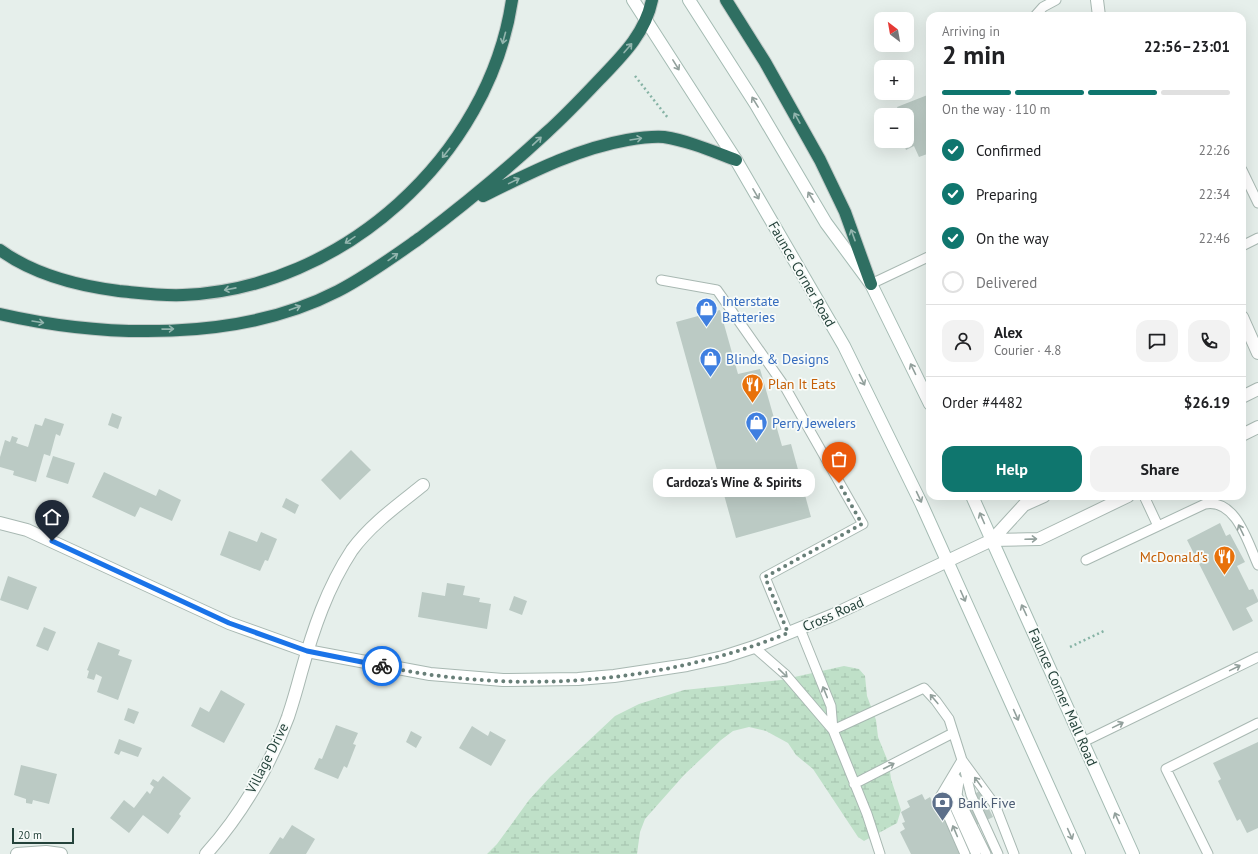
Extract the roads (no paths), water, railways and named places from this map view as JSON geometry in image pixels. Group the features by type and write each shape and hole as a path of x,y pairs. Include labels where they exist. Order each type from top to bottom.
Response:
{"highway":[{"path":"0,250 29,266 102,288 157,294 183,295 232,288 272,277 312,262 336,249 382,217 405,198 446,153 463,130 479,103 491,77 506,32 512,0"},
{"path":"0,314 58,325 94,329 171,330 245,322 281,313 336,292 387,262 466,204 496,179 560,120 630,47 647,20 652,0"},
{"path":"726,0 765,62 820,160 845,212 871,284"},
{"path":"466,204 574,154 600,146 640,138 657,137 681,140 736,160"}],"street":[{"name":"Faunce Corner Road","path":"633,0 736,160 844,346 890,437 948,561"},
{"path":"689,0 755,103 826,222 871,284 926,395"},
{"path":"1097,0 1098,12"},
{"path":"1246,326 1258,353"},
{"path":"1246,395 1258,389"},
{"path":"1246,433 1258,427"},
{"name":"Village Drive","path":"206,854 231,822 265,768 288,716 307,651 330,589 353,550 367,532 385,515 423,485"},
{"path":"974,500 992,540"},
{"path":"992,540 1024,505 1035,500"},
{"path":"992,540 1039,538 1120,500"},
{"name":"Cross Road","path":"0,523 27,530 229,623 307,651 430,674 503,680 585,678 658,669 723,657 800,629 992,540"},
{"name":"Faunce Corner Mall Road","path":"992,540 1133,854"},
{"path":"948,561 1079,854"},
{"path":"17,854 46,852 61,854"}],"lane":[{"path":"1039,12 1056,0"},
{"path":"1246,178 1258,203"},
{"path":"1246,244 1258,238"},
{"path":"871,284 926,258"},
{"path":"661,280 717,290 785,387 862,524 765,577 788,633"},
{"path":"1146,500 1158,526"},
{"path":"1086,560 1205,504 1220,504 1231,512 1236,518 1258,565"},
{"path":"800,629 830,706 833,730 867,814 880,854"},
{"path":"754,647 787,676 833,730"},
{"path":"1083,742 1258,657"},
{"path":"833,730 924,688 949,719 971,795 998,854"},
{"path":"1208,854 1166,768 1258,723"},
{"path":"854,784 953,733"},
{"path":"962,760 940,797 965,854"},
{"path":"962,760 950,796 976,854"},
{"path":"962,760 957,795 986,854"},
{"path":"962,760 995,805 1014,854"}],"place":[{"name":"Interstate Batteries","path":"707,328"},
{"name":"Blinds & Designs","path":"711,378"},
{"name":"Plan It Eats","path":"752,404"},
{"name":"Perry Jewelers","path":"756,442"},
{"name":"Cardoza's Wine & Spirits","path":"839,483"},
{"name":"McDonald's","path":"1224,576"},
{"name":"Bank Five","path":"942,822"}]}
